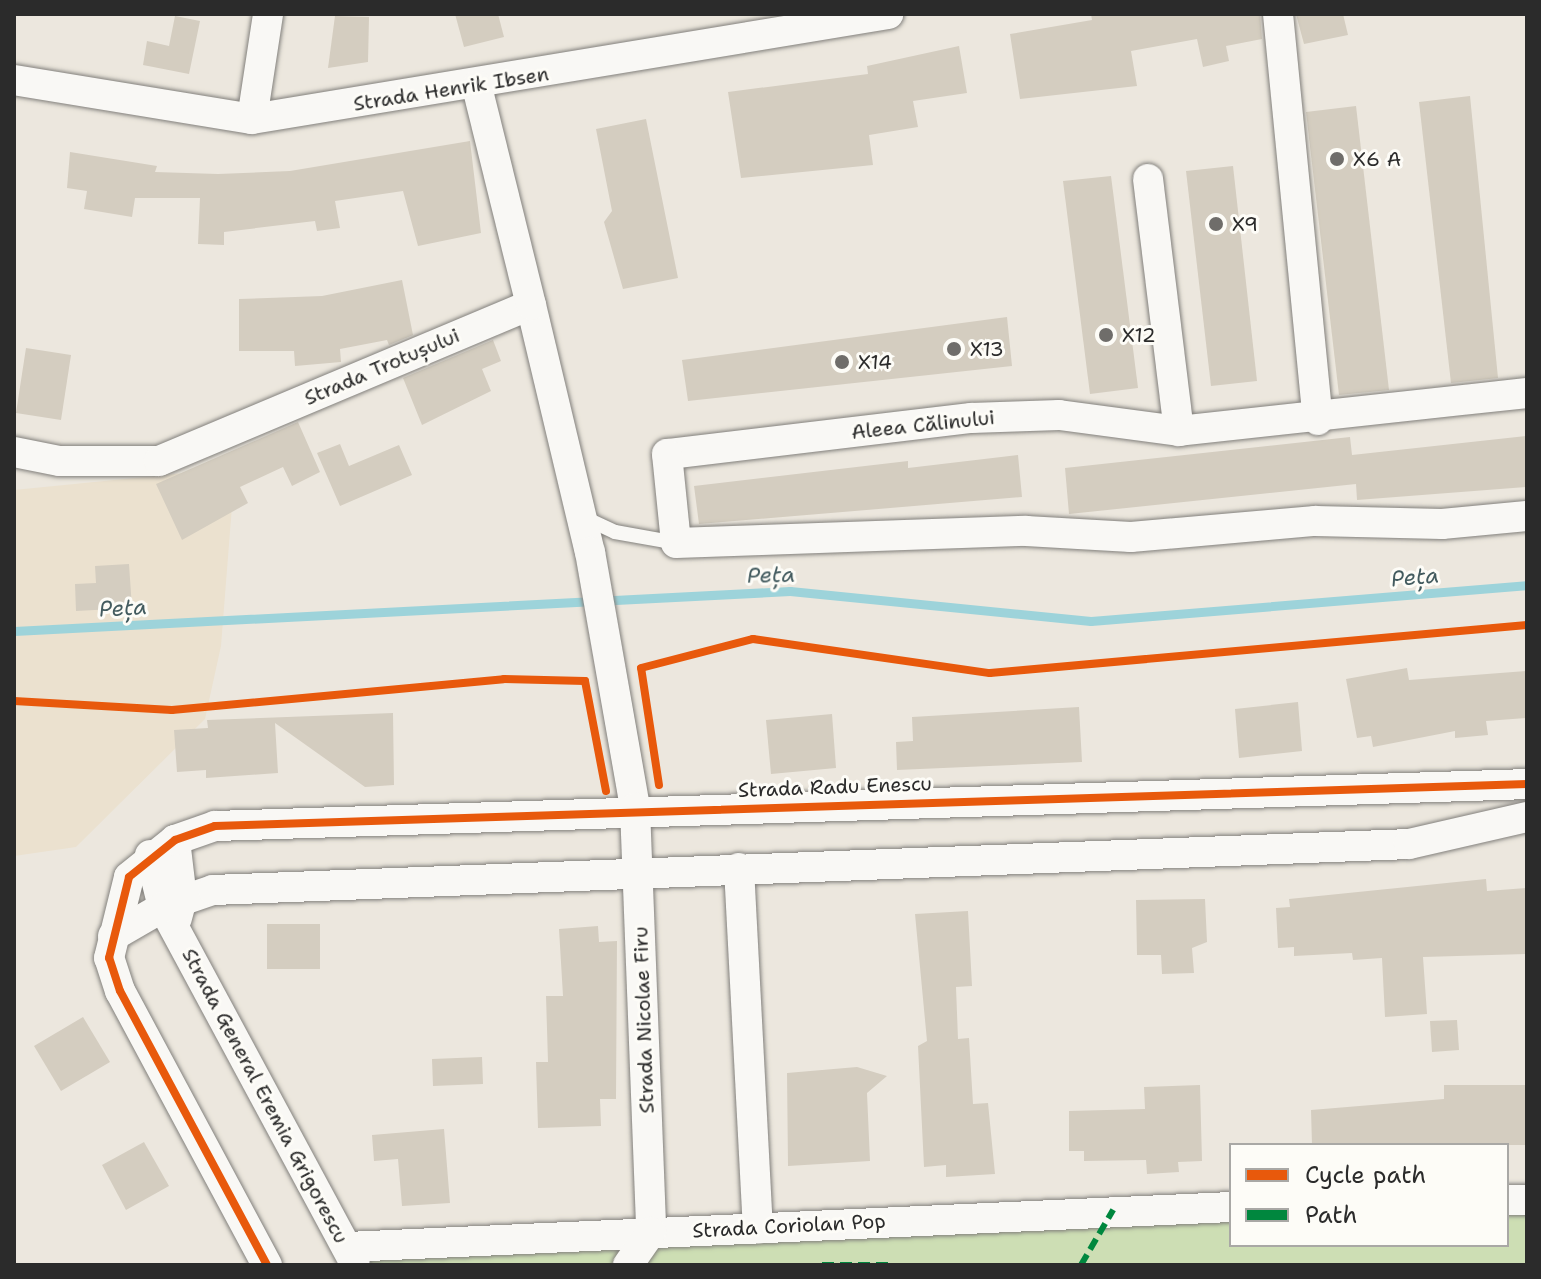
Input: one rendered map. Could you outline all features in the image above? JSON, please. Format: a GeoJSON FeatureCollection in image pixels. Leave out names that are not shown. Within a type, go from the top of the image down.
{"type":"FeatureCollection","features":[{"type":"Feature","properties":{"kind":"street"},"geometry":{"type":"LineString","coordinates":[[252,119],[268,14]]}},
{"type":"Feature","properties":{"kind":"street","name":"Strada Henrik Ibsen"},"geometry":{"type":"LineString","coordinates":[[14,80],[252,119],[477,86],[798,24],[888,14]]}},
{"type":"Feature","properties":{"kind":"street"},"geometry":{"type":"LineString","coordinates":[[1278,14],[1318,420]]}},
{"type":"Feature","properties":{"kind":"street"},"geometry":{"type":"LineString","coordinates":[[477,86],[531,305]]}},
{"type":"Feature","properties":{"kind":"street"},"geometry":{"type":"LineString","coordinates":[[1148,179],[1179,431]]}},
{"type":"Feature","properties":{"kind":"street","name":"Strada Trotușului"},"geometry":{"type":"LineString","coordinates":[[14,452],[59,461],[159,461],[531,305]]}},
{"type":"Feature","properties":{"kind":"street","name":"Strada Nicolae Firu"},"geometry":{"type":"LineString","coordinates":[[531,305],[583,517],[635,808],[651,1232]]}},
{"type":"Feature","properties":{"kind":"street","name":"Aleea Călinului"},"geometry":{"type":"LineString","coordinates":[[676,543],[667,454],[971,418],[1059,415],[1179,431],[1318,420],[1527,393]]}},
{"type":"Feature","properties":{"kind":"street"},"geometry":{"type":"LineString","coordinates":[[676,543],[1026,531],[1131,537],[1315,521],[1442,524],[1527,516]]}},
{"type":"Feature","properties":{"kind":"street","name":"Strada Radu Enescu"},"geometry":{"type":"LineString","coordinates":[[162,847],[215,826],[635,808],[1527,784]]}},
{"type":"Feature","properties":{"kind":"street"},"geometry":{"type":"LineString","coordinates":[[113,936],[213,890],[1409,844],[1527,817]]}},
{"type":"Feature","properties":{"kind":"street"},"geometry":{"type":"LineString","coordinates":[[162,847],[129,877],[109,958],[120,991],[267,1265]]}},
{"type":"Feature","properties":{"kind":"street","name":"Strada General Eremia Grigorescu"},"geometry":{"type":"LineString","coordinates":[[162,847],[173,911],[351,1256]]}},
{"type":"Feature","properties":{"kind":"street"},"geometry":{"type":"LineString","coordinates":[[739,868],[758,1228]]}},
{"type":"Feature","properties":{"kind":"street","name":"Strada Coriolan Pop"},"geometry":{"type":"LineString","coordinates":[[351,1256],[651,1232],[1229,1207]]}},
{"type":"Feature","properties":{"kind":"street"},"geometry":{"type":"LineString","coordinates":[[628,1265],[651,1232]]}},
{"type":"Feature","properties":{"kind":"lane"},"geometry":{"type":"LineString","coordinates":[[583,517],[615,532],[676,543]]}},
{"type":"Feature","properties":{"kind":"shaded area"},"geometry":{"type":"Polygon","coordinates":[[[235,468],[221,646],[205,719],[76,847],[14,856],[14,490],[235,468]]]}},
{"type":"Feature","properties":{"kind":"green space"},"geometry":{"type":"Polygon","coordinates":[[[1509,1200],[1527,1200],[1527,1265],[356,1265],[347,1247],[1229,1207],[1229,1247],[1509,1247],[1509,1200]]]}},
{"type":"Feature","properties":{"kind":"building"},"geometry":{"type":"Polygon","coordinates":[[[455,14],[498,14],[504,37],[464,47],[455,14]]]}},
{"type":"Feature","properties":{"kind":"building"},"geometry":{"type":"Polygon","coordinates":[[[1091,14],[1260,14],[1262,39],[1226,46],[1229,61],[1203,67],[1197,39],[1131,51],[1137,86],[1020,99],[1010,34],[1092,20],[1091,14]]]}},
{"type":"Feature","properties":{"kind":"building"},"geometry":{"type":"Polygon","coordinates":[[[1296,14],[1343,14],[1348,35],[1304,44],[1296,14]]]}},
{"type":"Feature","properties":{"kind":"building"},"geometry":{"type":"Polygon","coordinates":[[[175,16],[200,21],[189,74],[143,65],[147,41],[169,46],[175,16]]]}},
{"type":"Feature","properties":{"kind":"building"},"geometry":{"type":"Polygon","coordinates":[[[335,16],[369,17],[368,62],[328,68],[335,16]]]}},
{"type":"Feature","properties":{"kind":"building"},"geometry":{"type":"Polygon","coordinates":[[[959,46],[967,93],[913,101],[918,127],[869,135],[873,165],[741,178],[728,92],[868,74],[867,66],[959,46]]]}},
{"type":"Feature","properties":{"kind":"building"},"geometry":{"type":"Polygon","coordinates":[[[1470,96],[1498,378],[1451,383],[1419,102],[1470,96]]]}},
{"type":"Feature","properties":{"kind":"building"},"geometry":{"type":"Polygon","coordinates":[[[1356,106],[1389,390],[1339,395],[1306,112],[1356,106]]]}},
{"type":"Feature","properties":{"kind":"building"},"geometry":{"type":"Polygon","coordinates":[[[646,119],[678,278],[623,289],[604,222],[612,211],[596,129],[646,119]]]}},
{"type":"Feature","properties":{"kind":"building"},"geometry":{"type":"Polygon","coordinates":[[[470,141],[481,233],[418,246],[403,191],[335,201],[340,228],[317,231],[315,221],[224,232],[224,245],[198,244],[200,198],[135,198],[132,217],[84,209],[87,191],[67,188],[70,152],[157,166],[155,172],[218,174],[290,171],[470,141]]]}},
{"type":"Feature","properties":{"kind":"building"},"geometry":{"type":"Polygon","coordinates":[[[1233,166],[1257,381],[1211,386],[1186,171],[1233,166]]]}},
{"type":"Feature","properties":{"kind":"building"},"geometry":{"type":"Polygon","coordinates":[[[1111,176],[1138,388],[1090,394],[1063,181],[1111,176]]]}},
{"type":"Feature","properties":{"kind":"building"},"geometry":{"type":"Polygon","coordinates":[[[402,280],[413,335],[389,345],[387,340],[340,349],[341,362],[295,366],[294,351],[239,351],[239,299],[322,296],[402,280]]]}},
{"type":"Feature","properties":{"kind":"building"},"geometry":{"type":"Polygon","coordinates":[[[1007,317],[1012,366],[688,401],[682,360],[1007,317]]]}},
{"type":"Feature","properties":{"kind":"building"},"geometry":{"type":"Polygon","coordinates":[[[493,340],[501,361],[482,369],[491,391],[422,425],[403,378],[493,340]]]}},
{"type":"Feature","properties":{"kind":"building"},"geometry":{"type":"Polygon","coordinates":[[[26,348],[71,355],[61,420],[16,413],[26,348]]]}},
{"type":"Feature","properties":{"kind":"building"},"geometry":{"type":"Polygon","coordinates":[[[298,422],[320,472],[292,486],[283,467],[240,487],[248,503],[182,540],[156,484],[298,422]]]}},
{"type":"Feature","properties":{"kind":"building"},"geometry":{"type":"Polygon","coordinates":[[[1527,436],[1527,487],[1357,500],[1356,484],[1069,514],[1065,468],[1350,437],[1352,455],[1527,436]]]}},
{"type":"Feature","properties":{"kind":"building"},"geometry":{"type":"Polygon","coordinates":[[[340,444],[349,466],[399,445],[412,475],[340,506],[317,453],[340,444]]]}},
{"type":"Feature","properties":{"kind":"building"},"geometry":{"type":"Polygon","coordinates":[[[1018,455],[1022,497],[699,524],[694,486],[908,461],[908,468],[1018,455]]]}},
{"type":"Feature","properties":{"kind":"building"},"geometry":{"type":"Polygon","coordinates":[[[129,564],[132,608],[76,611],[75,584],[96,583],[95,566],[129,564]]]}},
{"type":"Feature","properties":{"kind":"building"},"geometry":{"type":"Polygon","coordinates":[[[1407,668],[1409,680],[1527,671],[1527,718],[1486,721],[1488,735],[1455,738],[1455,731],[1373,747],[1371,736],[1357,738],[1346,679],[1407,668]]]}},
{"type":"Feature","properties":{"kind":"building"},"geometry":{"type":"Polygon","coordinates":[[[1298,702],[1302,751],[1239,758],[1235,709],[1298,702]]]}},
{"type":"Feature","properties":{"kind":"building"},"geometry":{"type":"Polygon","coordinates":[[[1079,707],[1082,762],[897,770],[896,742],[913,741],[912,717],[1079,707]]]}},
{"type":"Feature","properties":{"kind":"building"},"geometry":{"type":"Polygon","coordinates":[[[393,713],[394,785],[365,787],[275,723],[278,773],[206,778],[206,770],[177,772],[174,730],[208,728],[207,720],[393,713]]]}},
{"type":"Feature","properties":{"kind":"building"},"geometry":{"type":"Polygon","coordinates":[[[832,714],[836,768],[771,774],[766,720],[832,714]]]}},
{"type":"Feature","properties":{"kind":"building"},"geometry":{"type":"Polygon","coordinates":[[[1486,879],[1487,891],[1527,888],[1527,954],[1423,957],[1427,1014],[1385,1017],[1382,958],[1353,960],[1352,953],[1294,956],[1294,947],[1278,948],[1276,908],[1290,907],[1289,899],[1486,879]]]}},
{"type":"Feature","properties":{"kind":"building"},"geometry":{"type":"Polygon","coordinates":[[[1205,899],[1207,942],[1192,948],[1194,973],[1162,974],[1161,955],[1137,955],[1136,900],[1205,899]]]}},
{"type":"Feature","properties":{"kind":"building"},"geometry":{"type":"Polygon","coordinates":[[[968,911],[972,986],[956,987],[958,1039],[969,1038],[973,1104],[988,1103],[995,1174],[946,1177],[946,1165],[924,1167],[918,1046],[927,1041],[915,914],[968,911]]]}},
{"type":"Feature","properties":{"kind":"building"},"geometry":{"type":"Polygon","coordinates":[[[267,924],[320,924],[320,969],[267,969],[267,924]]]}},
{"type":"Feature","properties":{"kind":"building"},"geometry":{"type":"Polygon","coordinates":[[[598,926],[599,942],[617,941],[616,1099],[600,1099],[601,1126],[538,1128],[536,1062],[548,1062],[546,996],[563,996],[559,929],[598,926]]]}},
{"type":"Feature","properties":{"kind":"building"},"geometry":{"type":"Polygon","coordinates":[[[83,1017],[110,1062],[61,1091],[34,1046],[83,1017]]]}},
{"type":"Feature","properties":{"kind":"building"},"geometry":{"type":"Polygon","coordinates":[[[1457,1020],[1459,1050],[1432,1052],[1430,1021],[1457,1020]]]}},
{"type":"Feature","properties":{"kind":"building"},"geometry":{"type":"Polygon","coordinates":[[[482,1057],[483,1084],[433,1086],[432,1059],[482,1057]]]}},
{"type":"Feature","properties":{"kind":"building"},"geometry":{"type":"Polygon","coordinates":[[[857,1067],[887,1076],[867,1093],[870,1161],[788,1166],[787,1073],[857,1067]]]}},
{"type":"Feature","properties":{"kind":"building"},"geometry":{"type":"Polygon","coordinates":[[[1200,1085],[1202,1161],[1178,1162],[1179,1172],[1147,1174],[1146,1160],[1084,1161],[1084,1151],[1069,1151],[1069,1111],[1145,1109],[1144,1087],[1200,1085]]]}},
{"type":"Feature","properties":{"kind":"building"},"geometry":{"type":"Polygon","coordinates":[[[1444,1085],[1527,1085],[1527,1145],[1312,1143],[1311,1110],[1444,1099],[1444,1085]]]}},
{"type":"Feature","properties":{"kind":"building"},"geometry":{"type":"Polygon","coordinates":[[[444,1129],[450,1203],[402,1206],[398,1159],[374,1161],[372,1135],[444,1129]]]}},
{"type":"Feature","properties":{"kind":"building"},"geometry":{"type":"Polygon","coordinates":[[[144,1142],[169,1186],[126,1210],[102,1165],[144,1142]]]}},
{"type":"Feature","properties":{"kind":"waterway","name":"Peța"},"geometry":{"type":"LineString","coordinates":[[14,631],[790,591],[1091,621],[1527,585]]}},
{"type":"Feature","properties":{"kind":"marked path"},"geometry":{"type":"LineString","coordinates":[[1081,1265],[1113,1210]]}},
{"type":"Feature","properties":{"kind":"marked path"},"geometry":{"type":"LineString","coordinates":[[822,1265],[893,1265]]}},
{"type":"Feature","properties":{"kind":"cycle path"},"geometry":{"type":"LineString","coordinates":[[659,785],[641,668],[753,639],[990,673],[1527,625]]}},
{"type":"Feature","properties":{"kind":"cycle path"},"geometry":{"type":"LineString","coordinates":[[14,701],[172,710],[504,679],[585,681],[606,791]]}},
{"type":"Feature","properties":{"kind":"cycle path"},"geometry":{"type":"LineString","coordinates":[[267,1265],[120,991],[109,958],[129,877],[175,840],[215,826],[1527,784]]}},
{"type":"Feature","properties":{"kind":"place","name":"X6 A"},"geometry":{"type":"Point","coordinates":[1337,159]}},
{"type":"Feature","properties":{"kind":"place","name":"X9"},"geometry":{"type":"Point","coordinates":[1216,224]}},
{"type":"Feature","properties":{"kind":"place","name":"X12"},"geometry":{"type":"Point","coordinates":[1106,335]}},
{"type":"Feature","properties":{"kind":"place","name":"X13"},"geometry":{"type":"Point","coordinates":[954,349]}},
{"type":"Feature","properties":{"kind":"place","name":"X14"},"geometry":{"type":"Point","coordinates":[842,362]}}]}
